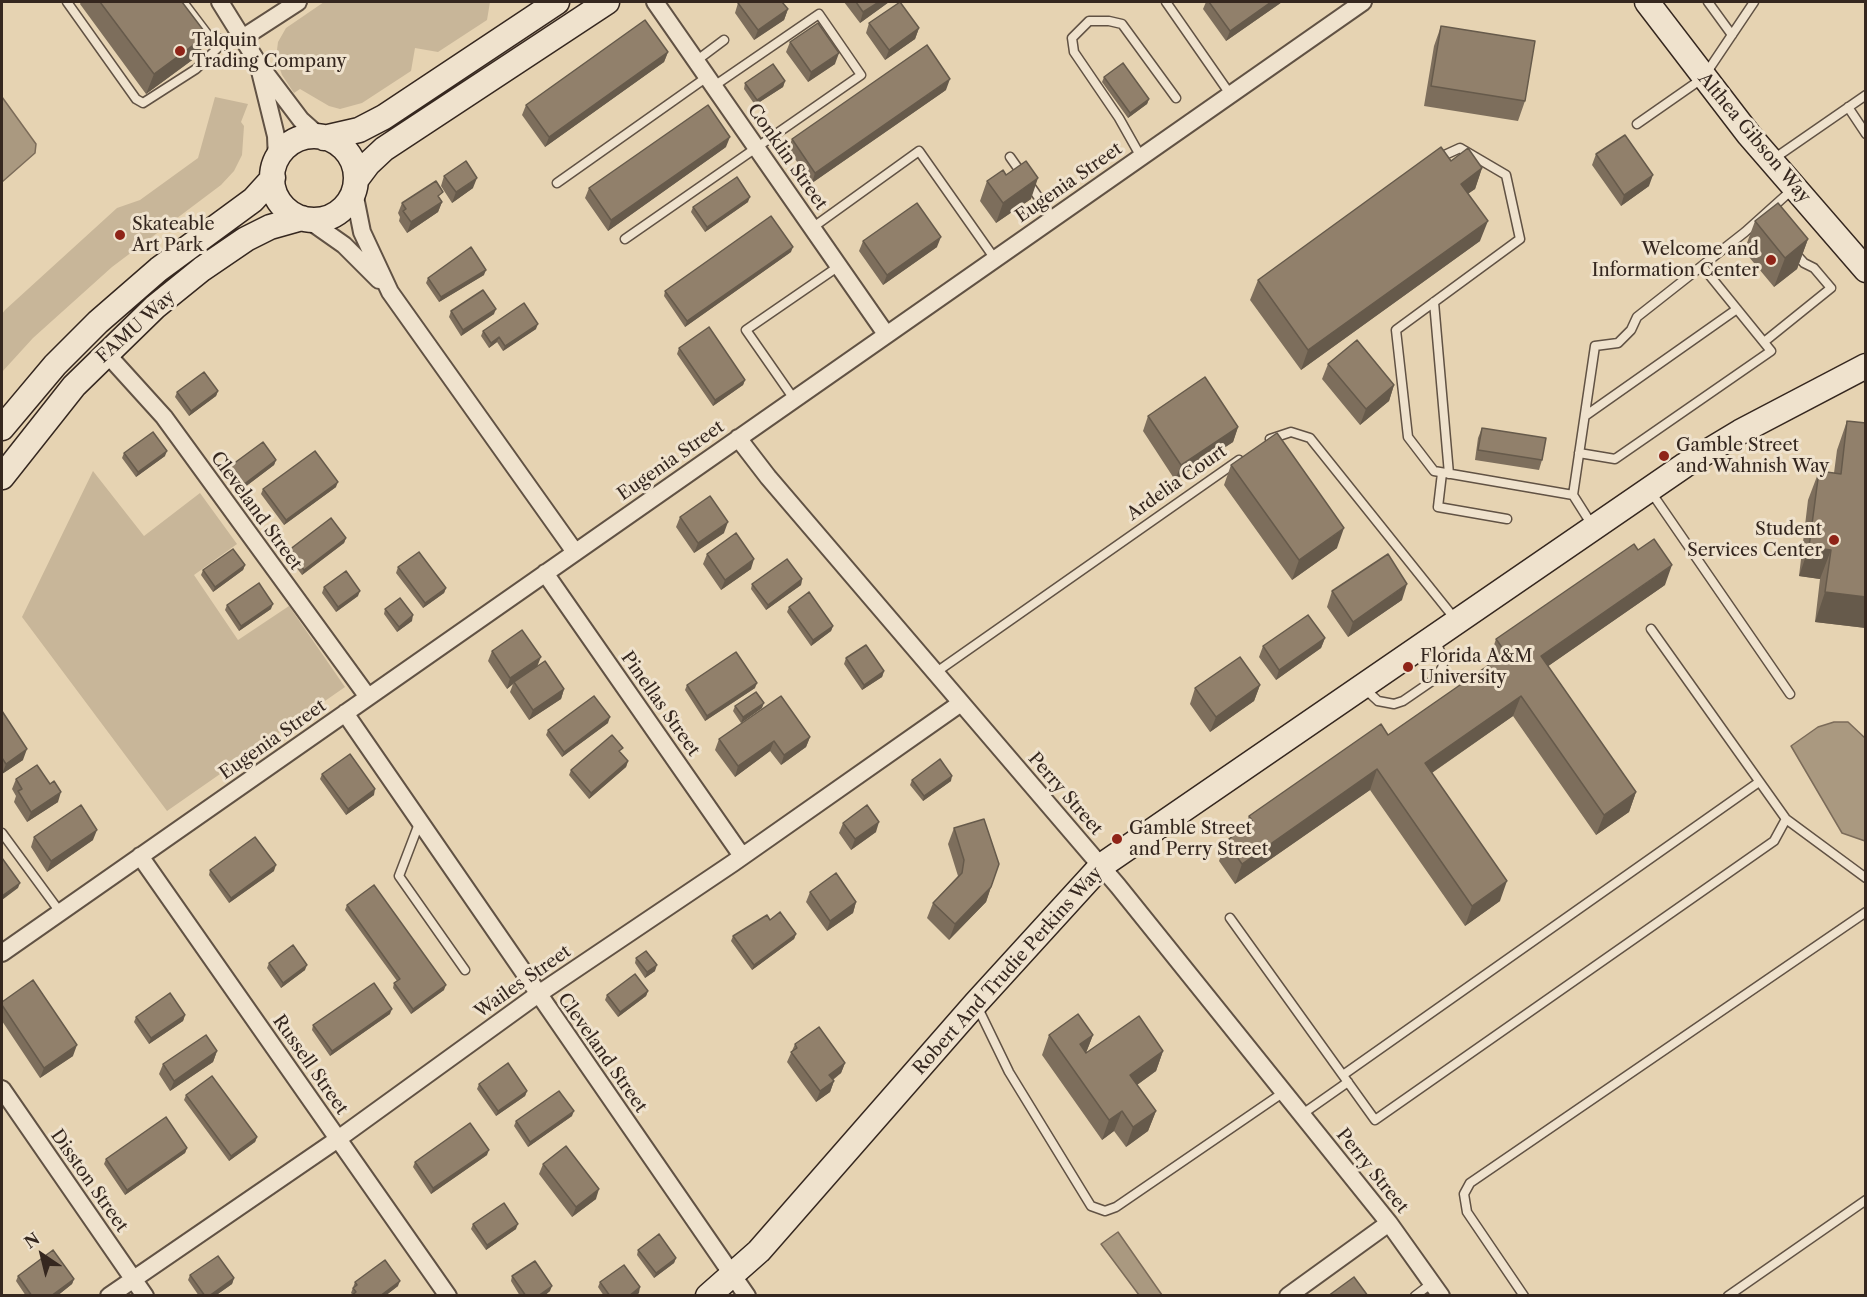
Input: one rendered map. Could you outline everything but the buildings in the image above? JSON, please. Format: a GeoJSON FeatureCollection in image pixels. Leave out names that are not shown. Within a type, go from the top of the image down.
{"type":"FeatureCollection","features":[{"type":"Feature","properties":{"kind":"street"},"geometry":{"type":"LineString","coordinates":[[220,2],[244,37],[258,63],[300,120],[322,137],[336,142],[350,156],[362,232],[390,292]]}},
{"type":"Feature","properties":{"kind":"street"},"geometry":{"type":"LineString","coordinates":[[244,37],[298,2]]}},
{"type":"Feature","properties":{"kind":"street","name":"FAMU Way"},"geometry":{"type":"LineString","coordinates":[[2,428],[55,365],[98,322],[159,269],[253,200],[291,144],[305,138],[359,130],[384,117],[557,2]]}},
{"type":"Feature","properties":{"kind":"street","name":"FAMU Way"},"geometry":{"type":"LineString","coordinates":[[2,477],[41,424],[106,353],[163,300],[225,253],[261,231],[305,219],[326,218],[338,213],[368,164],[384,149],[607,2]]}},
{"type":"Feature","properties":{"kind":"street","name":"Conklin Street"},"geometry":{"type":"LineString","coordinates":[[655,2],[886,334]]}},
{"type":"Feature","properties":{"kind":"street","name":"Eugenia Street"},"geometry":{"type":"LineString","coordinates":[[2,953],[1363,2]]}},
{"type":"Feature","properties":{"kind":"street","name":"Althea Gibson Way"},"geometry":{"type":"LineString","coordinates":[[1647,2],[1703,78],[1771,161],[1866,270]]}},
{"type":"Feature","properties":{"kind":"street"},"geometry":{"type":"LineString","coordinates":[[258,63],[275,128],[276,194],[281,203],[288,211],[344,244],[390,292],[575,552]]}},
{"type":"Feature","properties":{"kind":"street","name":"Cleveland Street"},"geometry":{"type":"LineString","coordinates":[[106,353],[164,417],[368,697]]}},
{"type":"Feature","properties":{"kind":"street","name":"Robert And Trudie Perkins Way"},"geometry":{"type":"LineString","coordinates":[[708,1296],[759,1251],[976,1002],[1101,866],[1650,489],[1740,432],[1866,366]]}},
{"type":"Feature","properties":{"kind":"street","name":"Perry Street"},"geometry":{"type":"LineString","coordinates":[[738,438],[750,456],[1101,866],[1389,1223],[1437,1289]]}},
{"type":"Feature","properties":{"kind":"street","name":"Pinellas Street"},"geometry":{"type":"LineString","coordinates":[[545,573],[742,856]]}},
{"type":"Feature","properties":{"kind":"street","name":"Wailes Street"},"geometry":{"type":"LineString","coordinates":[[109,1296],[338,1139],[537,995],[961,703]]}},
{"type":"Feature","properties":{"kind":"street","name":"Cleveland Street"},"geometry":{"type":"LineString","coordinates":[[345,713],[537,995],[747,1296]]}},
{"type":"Feature","properties":{"kind":"street","name":"Russell Street"},"geometry":{"type":"LineString","coordinates":[[140,856],[447,1296]]}},
{"type":"Feature","properties":{"kind":"street","name":"Disston Street"},"geometry":{"type":"LineString","coordinates":[[2,1089],[145,1296]]}},
{"type":"Feature","properties":{"kind":"street"},"geometry":{"type":"LineString","coordinates":[[1288,1296],[1389,1223]]}},
{"type":"Feature","properties":{"kind":"lane"},"geometry":{"type":"LineString","coordinates":[[67,2],[136,99],[143,103],[196,69],[227,39]]}},
{"type":"Feature","properties":{"kind":"lane"},"geometry":{"type":"LineString","coordinates":[[183,2],[211,39],[244,37]]}},
{"type":"Feature","properties":{"kind":"lane"},"geometry":{"type":"LineString","coordinates":[[1166,2],[1230,94]]}},
{"type":"Feature","properties":{"kind":"lane"},"geometry":{"type":"LineString","coordinates":[[1708,2],[1732,35]]}},
{"type":"Feature","properties":{"kind":"lane"},"geometry":{"type":"LineString","coordinates":[[1636,124],[1703,78],[1754,2]]}},
{"type":"Feature","properties":{"kind":"lane"},"geometry":{"type":"LineString","coordinates":[[557,183],[710,81],[819,14],[861,75],[625,239]]}},
{"type":"Feature","properties":{"kind":"lane"},"geometry":{"type":"LineString","coordinates":[[1141,157],[1119,118],[1074,52],[1072,38],[1089,21],[1109,21],[1122,24],[1176,98]]}},
{"type":"Feature","properties":{"kind":"lane"},"geometry":{"type":"LineString","coordinates":[[696,61],[724,40]]}},
{"type":"Feature","properties":{"kind":"lane"},"geometry":{"type":"LineString","coordinates":[[1771,161],[1866,94]]}},
{"type":"Feature","properties":{"kind":"lane"},"geometry":{"type":"LineString","coordinates":[[1848,107],[1866,134]]}},
{"type":"Feature","properties":{"kind":"lane"},"geometry":{"type":"LineString","coordinates":[[1431,161],[1460,148],[1506,175],[1520,239],[1396,330],[1408,437],[1434,471],[1573,495]]}},
{"type":"Feature","properties":{"kind":"lane"},"geometry":{"type":"LineString","coordinates":[[812,228],[919,152],[994,259]]}},
{"type":"Feature","properties":{"kind":"lane"},"geometry":{"type":"LineString","coordinates":[[1010,157],[1053,218]]}},
{"type":"Feature","properties":{"kind":"lane"},"geometry":{"type":"LineString","coordinates":[[1594,528],[1573,495],[1595,346],[1618,343],[1631,330],[1636,317],[1702,266],[1794,188]]}},
{"type":"Feature","properties":{"kind":"lane"},"geometry":{"type":"LineString","coordinates":[[1763,216],[1770,224]]}},
{"type":"Feature","properties":{"kind":"lane"},"geometry":{"type":"LineString","coordinates":[[1764,342],[1831,288],[1814,268],[1804,263],[1790,248]]}},
{"type":"Feature","properties":{"kind":"lane"},"geometry":{"type":"LineString","coordinates":[[794,399],[746,330],[839,266]]}},
{"type":"Feature","properties":{"kind":"lane"},"geometry":{"type":"LineString","coordinates":[[1579,453],[1615,459],[1771,351],[1702,266]]}},
{"type":"Feature","properties":{"kind":"lane"},"geometry":{"type":"LineString","coordinates":[[1434,302],[1446,473],[1438,507],[1507,519]]}},
{"type":"Feature","properties":{"kind":"lane"},"geometry":{"type":"LineString","coordinates":[[1585,416],[1737,309]]}},
{"type":"Feature","properties":{"kind":"lane"},"geometry":{"type":"LineString","coordinates":[[1263,444],[1291,432],[1310,438],[1458,622]]}},
{"type":"Feature","properties":{"kind":"lane","name":"Ardelia Court"},"geometry":{"type":"LineString","coordinates":[[935,673],[1244,457]]}},
{"type":"Feature","properties":{"kind":"lane"},"geometry":{"type":"LineString","coordinates":[[1650,489],[1790,694]]}},
{"type":"Feature","properties":{"kind":"lane"},"geometry":{"type":"LineString","coordinates":[[1651,629],[1786,819],[1866,878]]}},
{"type":"Feature","properties":{"kind":"lane"},"geometry":{"type":"LineString","coordinates":[[1364,687],[1378,701],[1394,704],[1403,701],[1436,679],[1444,660],[1434,638]]}},
{"type":"Feature","properties":{"kind":"lane"},"geometry":{"type":"LineString","coordinates":[[1302,1114],[1345,1079],[1759,782]]}},
{"type":"Feature","properties":{"kind":"lane"},"geometry":{"type":"LineString","coordinates":[[1230,918],[1375,1120],[1774,840],[1786,819]]}},
{"type":"Feature","properties":{"kind":"lane"},"geometry":{"type":"LineString","coordinates":[[420,821],[399,876],[465,970]]}},
{"type":"Feature","properties":{"kind":"lane"},"geometry":{"type":"LineString","coordinates":[[2,833],[60,912]]}},
{"type":"Feature","properties":{"kind":"lane"},"geometry":{"type":"LineString","coordinates":[[1524,1296],[1467,1212],[1464,1194],[1470,1183],[1866,912]]}},
{"type":"Feature","properties":{"kind":"lane"},"geometry":{"type":"LineString","coordinates":[[976,1002],[1009,1072],[1091,1206],[1105,1211],[1116,1207],[1284,1092]]}},
{"type":"Feature","properties":{"kind":"lane"},"geometry":{"type":"LineString","coordinates":[[1728,1296],[1866,1200]]}},
{"type":"Feature","properties":{"kind":"lane"},"geometry":{"type":"LineString","coordinates":[[1415,1296],[1437,1289]]}},
{"type":"Feature","properties":{"kind":"shaded area"},"geometry":{"type":"Polygon","coordinates":[[[324,2],[490,2],[487,20],[438,52],[415,48],[411,71],[362,103],[340,109],[329,106],[300,89],[294,93],[282,75],[276,58],[278,42],[286,28],[324,2]]]}},
{"type":"Feature","properties":{"kind":"shaded area"},"geometry":{"type":"Polygon","coordinates":[[[2,97],[36,144],[35,153],[2,182],[2,97]]]}},
{"type":"Feature","properties":{"kind":"shaded area","name":"Skateable Art Park"},"geometry":{"type":"Polygon","coordinates":[[[215,97],[248,104],[241,122],[244,126],[242,155],[234,171],[221,185],[112,267],[33,338],[2,372],[2,314],[5,310],[117,208],[140,200],[198,158],[215,97]]]}},
{"type":"Feature","properties":{"kind":"shaded area"},"geometry":{"type":"Polygon","coordinates":[[[93,471],[144,536],[200,493],[237,544],[194,575],[238,640],[289,606],[345,687],[167,811],[22,617],[93,471]]]}},
{"type":"Feature","properties":{"kind":"shaded area"},"geometry":{"type":"Polygon","coordinates":[[[1834,722],[1848,722],[1865,738],[1865,841],[1842,833],[1791,746],[1818,727],[1834,722]]]}},
{"type":"Feature","properties":{"kind":"shaded area"},"geometry":{"type":"Polygon","coordinates":[[[1118,1232],[1162,1295],[1139,1295],[1101,1244],[1118,1232]]]}},
{"type":"Feature","properties":{"kind":"place","name":"Talquin Trading Company"},"geometry":{"type":"Point","coordinates":[180,51]}},
{"type":"Feature","properties":{"kind":"place","name":"Skateable Art Park"},"geometry":{"type":"Point","coordinates":[120,235]}},
{"type":"Feature","properties":{"kind":"place","name":"Welcome and Information Center"},"geometry":{"type":"Point","coordinates":[1771,260]}},
{"type":"Feature","properties":{"kind":"place","name":"Gamble Street and Wahnish Way"},"geometry":{"type":"Point","coordinates":[1664,456]}},
{"type":"Feature","properties":{"kind":"place","name":"Student Services Center"},"geometry":{"type":"Point","coordinates":[1834,540]}},
{"type":"Feature","properties":{"kind":"place","name":"Florida A&M University"},"geometry":{"type":"Point","coordinates":[1408,667]}},
{"type":"Feature","properties":{"kind":"place","name":"Gamble Street and Perry Street"},"geometry":{"type":"Point","coordinates":[1117,839]}}]}
